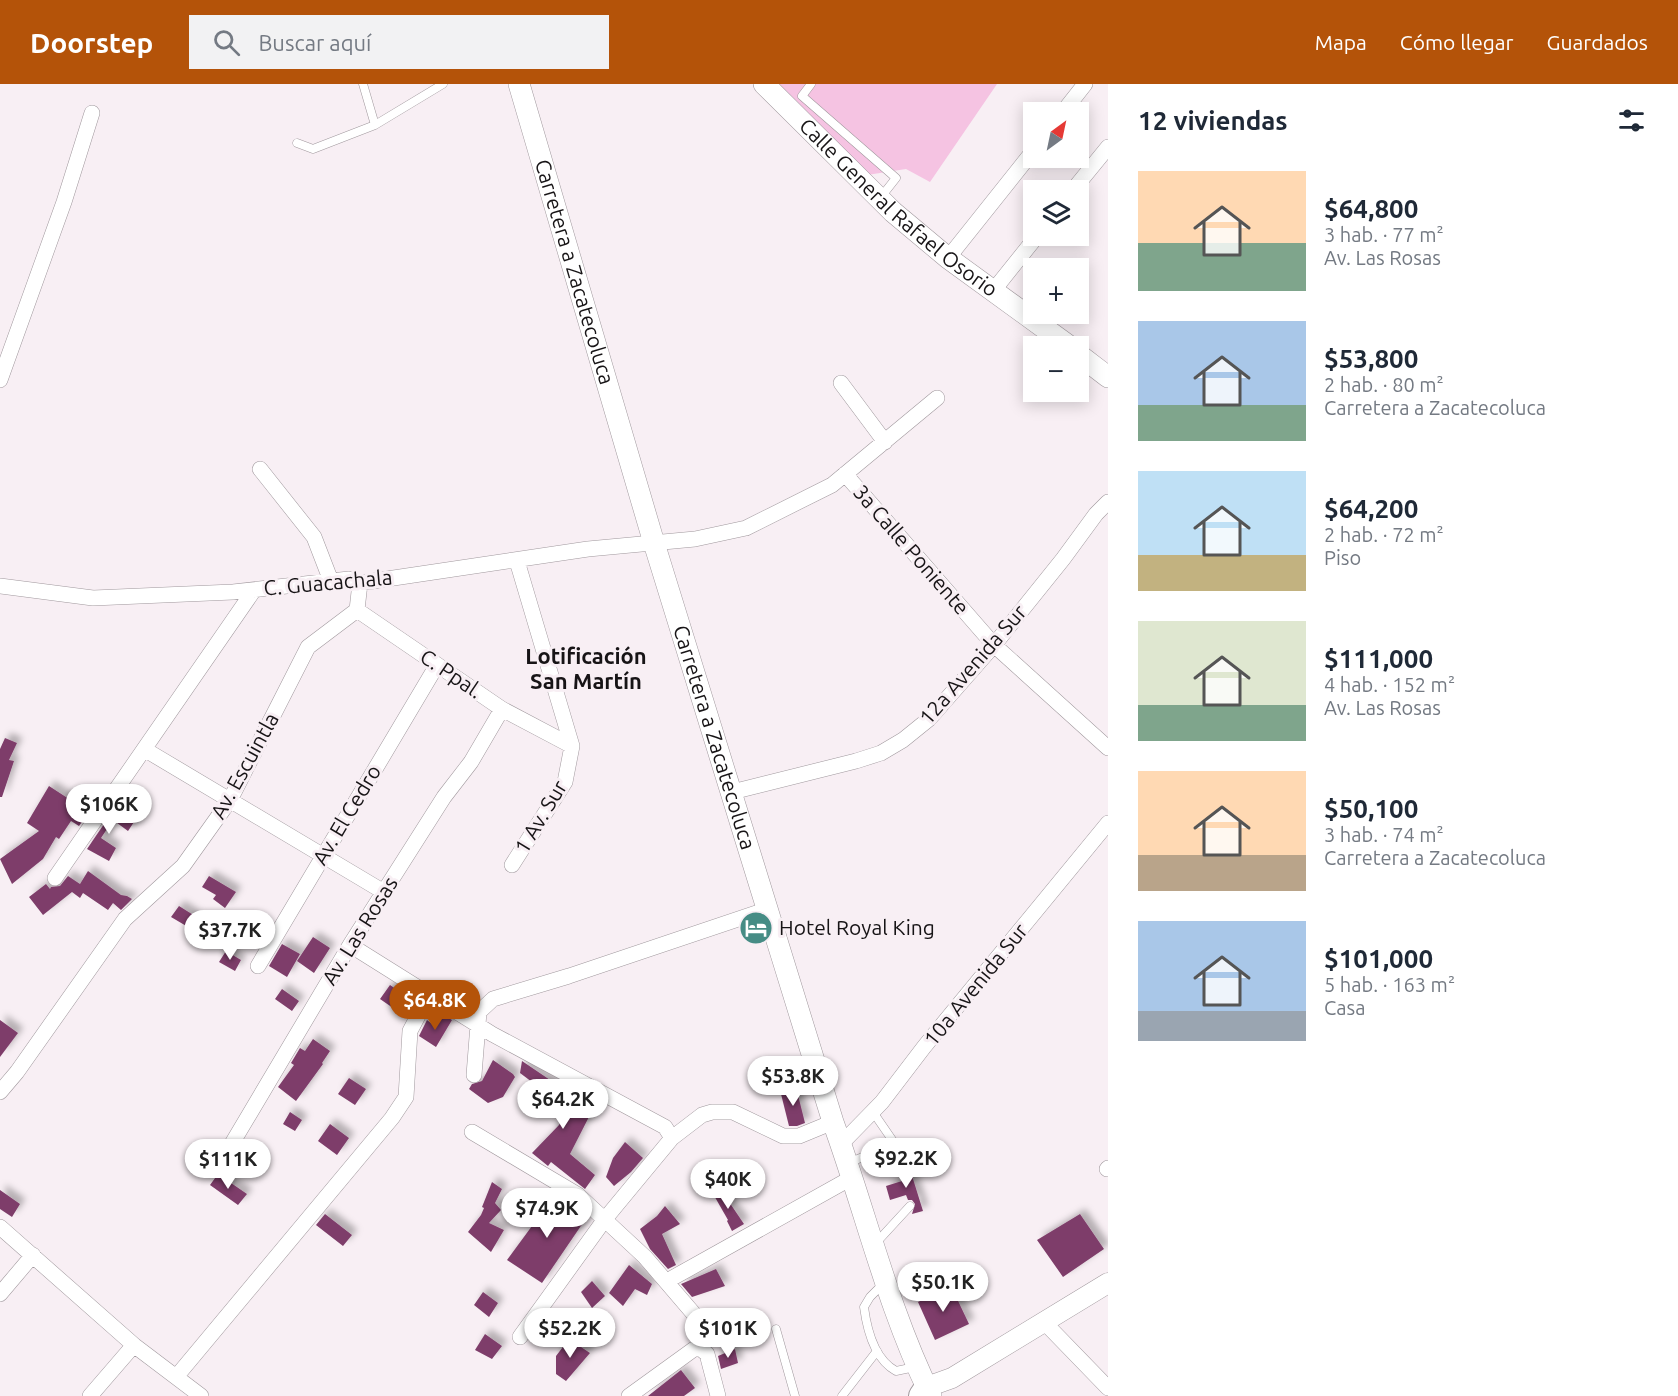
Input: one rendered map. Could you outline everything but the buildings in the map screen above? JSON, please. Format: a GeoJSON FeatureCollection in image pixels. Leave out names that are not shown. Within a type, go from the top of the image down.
{"type":"FeatureCollection","features":[{"type":"Feature","properties":{"kind":"main road","name":"Carretera a Zacatecoluca"},"geometry":{"type":"LineString","coordinates":[[519,84],[654,543],[833,1122],[885,1282],[924,1386]]}},
{"type":"Feature","properties":{"kind":"main road","name":"Calle General Rafael Osorio"},"geometry":{"type":"LineString","coordinates":[[764,84],[880,200],[948,258],[1055,336]]}},
{"type":"Feature","properties":{"kind":"main road"},"geometry":{"type":"LineString","coordinates":[[1089,362],[1108,377]]}},
{"type":"Feature","properties":{"kind":"street"},"geometry":{"type":"LineString","coordinates":[[1071,102],[1085,84]]}},
{"type":"Feature","properties":{"kind":"street"},"geometry":{"type":"LineString","coordinates":[[0,380],[64,202],[92,113]]}},
{"type":"Feature","properties":{"kind":"street"},"geometry":{"type":"LineString","coordinates":[[1081,180],[1108,147]]}},
{"type":"Feature","properties":{"kind":"street"},"geometry":{"type":"LineString","coordinates":[[948,258],[1023,164]]}},
{"type":"Feature","properties":{"kind":"street"},"geometry":{"type":"LineString","coordinates":[[993,291],[1029,246]]}},
{"type":"Feature","properties":{"kind":"street"},"geometry":{"type":"LineString","coordinates":[[841,383],[885,442]]}},
{"type":"Feature","properties":{"kind":"street","name":"C. Guacachala"},"geometry":{"type":"LineString","coordinates":[[0,586],[93,598],[254,590],[349,579],[360,583],[588,549],[695,538],[746,528],[832,485],[937,398]]}},
{"type":"Feature","properties":{"kind":"street"},"geometry":{"type":"LineString","coordinates":[[260,469],[314,537],[331,581]]}},
{"type":"Feature","properties":{"kind":"street","name":"3a Calle Poniente"},"geometry":{"type":"LineString","coordinates":[[845,474],[994,645],[1108,748]]}},
{"type":"Feature","properties":{"kind":"street","name":"12a Avenida Sur"},"geometry":{"type":"LineString","coordinates":[[732,792],[856,761],[881,753],[903,740],[929,719],[994,645],[1096,514],[1108,502]]}},
{"type":"Feature","properties":{"kind":"street","name":"1 Av. Sur"},"geometry":{"type":"LineString","coordinates":[[512,865],[565,782],[572,746],[517,561]]}},
{"type":"Feature","properties":{"kind":"street"},"geometry":{"type":"LineString","coordinates":[[357,610],[360,583]]}},
{"type":"Feature","properties":{"kind":"street"},"geometry":{"type":"LineString","coordinates":[[55,878],[254,590]]}},
{"type":"Feature","properties":{"kind":"street","name":"C. Ppal."},"geometry":{"type":"LineString","coordinates":[[357,610],[502,709],[572,746]]}},
{"type":"Feature","properties":{"kind":"street","name":"Av. Escuintla"},"geometry":{"type":"LineString","coordinates":[[0,1092],[17,1072],[125,919],[183,866],[230,800],[308,647],[357,610]]}},
{"type":"Feature","properties":{"kind":"street","name":"Av. El Cedro"},"geometry":{"type":"LineString","coordinates":[[258,966],[437,665]]}},
{"type":"Feature","properties":{"kind":"street","name":"Av. Las Rosas"},"geometry":{"type":"LineString","coordinates":[[224,1157],[350,945],[444,797],[471,762],[502,709]]}},
{"type":"Feature","properties":{"kind":"street"},"geometry":{"type":"LineString","coordinates":[[144,749],[384,892]]}},
{"type":"Feature","properties":{"kind":"street","name":"10a Avenida Sur"},"geometry":{"type":"LineString","coordinates":[[667,1281],[847,1161],[873,1112],[1108,824]]}},
{"type":"Feature","properties":{"kind":"street"},"geometry":{"type":"LineString","coordinates":[[474,1075],[479,1012],[493,999],[768,909]]}},
{"type":"Feature","properties":{"kind":"street"},"geometry":{"type":"LineString","coordinates":[[350,945],[478,1026],[665,1127],[672,1138]]}},
{"type":"Feature","properties":{"kind":"street"},"geometry":{"type":"LineString","coordinates":[[176,1377],[393,1118],[406,1097],[410,1031],[429,995]]}},
{"type":"Feature","properties":{"kind":"street"},"geometry":{"type":"LineString","coordinates":[[520,1337],[605,1219],[672,1138],[702,1115],[712,1112],[733,1112],[783,1136],[799,1136],[833,1122]]}},
{"type":"Feature","properties":{"kind":"street"},"geometry":{"type":"LineString","coordinates":[[472,1131],[578,1195],[645,1257],[693,1313]]}},
{"type":"Feature","properties":{"kind":"street"},"geometry":{"type":"LineString","coordinates":[[0,1227],[134,1345],[201,1396]]}},
{"type":"Feature","properties":{"kind":"street"},"geometry":{"type":"LineString","coordinates":[[0,1294],[33,1255]]}},
{"type":"Feature","properties":{"kind":"street"},"geometry":{"type":"LineString","coordinates":[[924,1386],[952,1378],[1108,1283]]}},
{"type":"Feature","properties":{"kind":"street"},"geometry":{"type":"LineString","coordinates":[[1045,1323],[1108,1388]]}},
{"type":"Feature","properties":{"kind":"street"},"geometry":{"type":"LineString","coordinates":[[90,1396],[134,1345]]}},
{"type":"Feature","properties":{"kind":"street"},"geometry":{"type":"LineString","coordinates":[[629,1396],[694,1349],[701,1349],[707,1354],[718,1396]]}},
{"type":"Feature","properties":{"kind":"lane"},"geometry":{"type":"LineString","coordinates":[[363,84],[375,125]]}},
{"type":"Feature","properties":{"kind":"lane"},"geometry":{"type":"LineString","coordinates":[[297,143],[313,149],[375,125],[443,84]]}},
{"type":"Feature","properties":{"kind":"lane"},"geometry":{"type":"LineString","coordinates":[[811,84],[802,96],[896,178],[880,200]]}},
{"type":"Feature","properties":{"kind":"lane"},"geometry":{"type":"LineString","coordinates":[[873,1112],[895,1144],[904,1162]]}},
{"type":"Feature","properties":{"kind":"lane"},"geometry":{"type":"LineString","coordinates":[[847,1161],[895,1144]]}},
{"type":"Feature","properties":{"kind":"lane"},"geometry":{"type":"LineString","coordinates":[[874,1246],[910,1206]]}},
{"type":"Feature","properties":{"kind":"lane"},"geometry":{"type":"LineString","coordinates":[[885,1282],[864,1306],[877,1352],[885,1365],[924,1386]]}},
{"type":"Feature","properties":{"kind":"lane"},"geometry":{"type":"LineString","coordinates":[[776,1329],[795,1396]]}},
{"type":"Feature","properties":{"kind":"lane"},"geometry":{"type":"LineString","coordinates":[[842,1396],[877,1352]]}},
{"type":"Feature","properties":{"kind":"shaded area"},"geometry":{"type":"Polygon","coordinates":[[[777,84],[997,84],[930,182],[906,169],[867,175],[777,84]]]}},
{"type":"Feature","properties":{"kind":"place","name":"Hotel Royal King"},"geometry":{"type":"Point","coordinates":[756,928]}},
{"type":"Feature","properties":{"kind":"district","name":"Lotificación San Martín"},"geometry":{"type":"Point","coordinates":[586,668]}}]}
